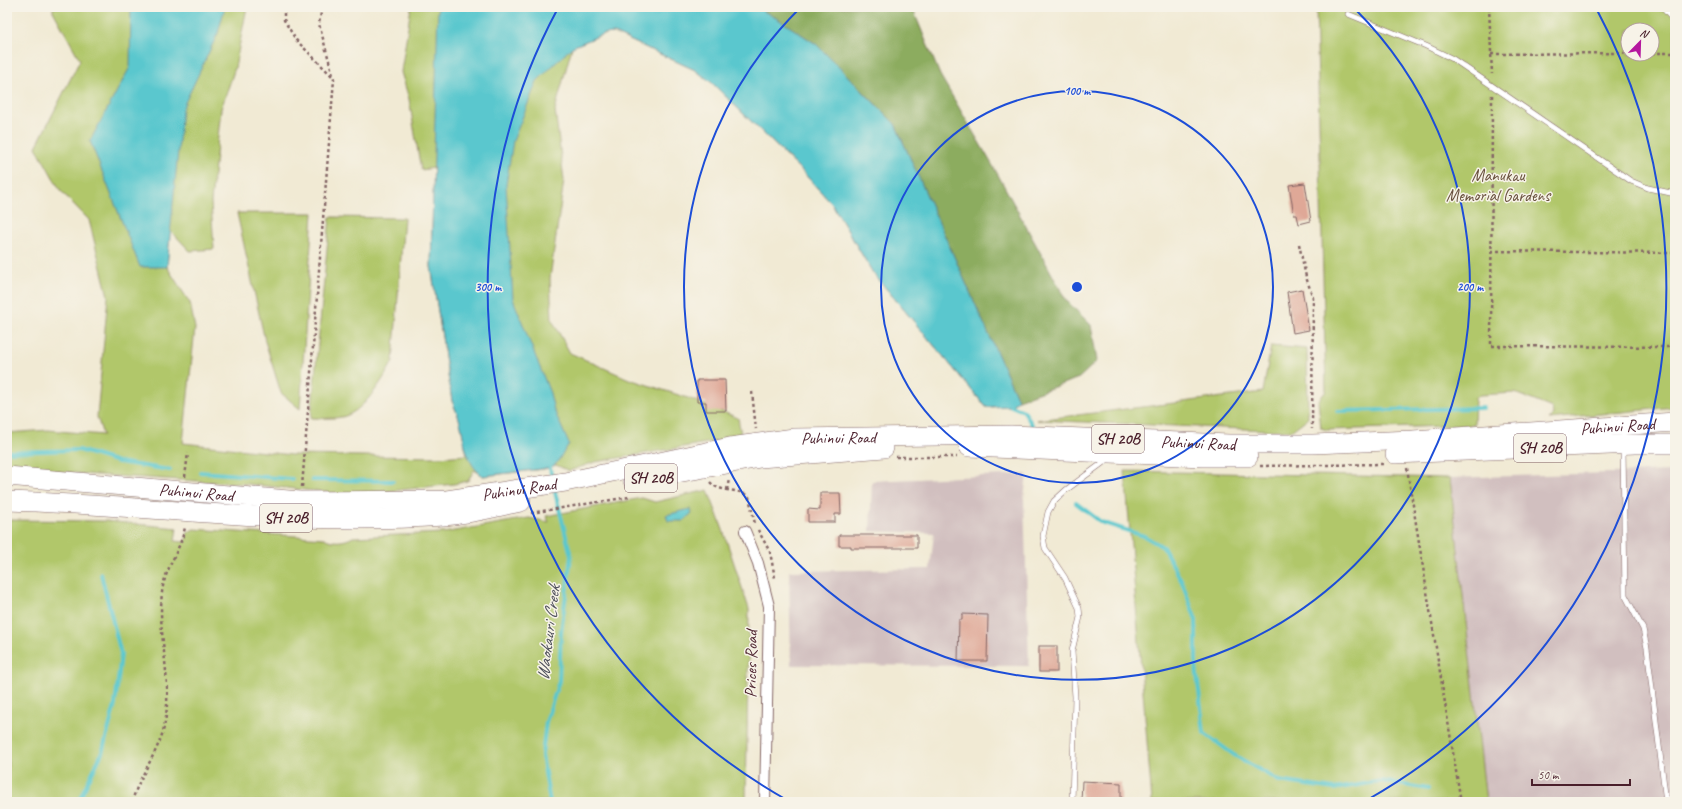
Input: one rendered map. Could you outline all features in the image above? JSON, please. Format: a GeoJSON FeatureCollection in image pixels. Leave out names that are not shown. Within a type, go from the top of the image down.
{"type":"FeatureCollection","features":[{"type":"Feature","properties":{"kind":"highway","name":"Puhinui Road"},"geometry":{"type":"LineString","coordinates":[[7,501],[75,503],[299,519],[353,520],[444,516],[730,447],[802,438],[1011,435],[1229,444],[1313,444],[1413,440],[1675,422]]}},
{"type":"Feature","properties":{"kind":"highway","name":"Puhinui Road"},"geometry":{"type":"LineString","coordinates":[[566,487],[760,458],[807,453],[903,447],[1123,452],[1203,457],[1404,454],[1623,444],[1675,444]]}},
{"type":"Feature","properties":{"kind":"highway","name":"Puhinui Road"},"geometry":{"type":"LineString","coordinates":[[7,476],[300,501],[446,500],[542,492]]}},
{"type":"Feature","properties":{"kind":"street","name":"Prices Road"},"geometry":{"type":"LineString","coordinates":[[745,531],[758,563],[769,606],[764,802]]}},
{"type":"Feature","properties":{"kind":"lane"},"geometry":{"type":"LineString","coordinates":[[1662,7],[1675,22]]}},
{"type":"Feature","properties":{"kind":"lane"},"geometry":{"type":"LineString","coordinates":[[1348,14],[1442,54],[1471,71],[1492,87],[1631,181],[1648,188],[1675,194]]}},
{"type":"Feature","properties":{"kind":"lane"},"geometry":{"type":"LineString","coordinates":[[1623,444],[1625,595],[1643,629],[1647,648],[1666,802]]}},
{"type":"Feature","properties":{"kind":"lane"},"geometry":{"type":"LineString","coordinates":[[1072,802],[1075,697],[1072,651],[1080,616],[1075,598],[1046,548],[1043,536],[1044,522],[1054,501],[1066,490],[1104,461],[1123,452]]}},
{"type":"Feature","properties":{"kind":"path"},"geometry":{"type":"LineString","coordinates":[[284,7],[284,20],[296,40],[334,78]]}},
{"type":"Feature","properties":{"kind":"path"},"geometry":{"type":"LineString","coordinates":[[300,501],[334,78],[319,24],[322,7]]}},
{"type":"Feature","properties":{"kind":"path"},"geometry":{"type":"LineString","coordinates":[[1489,7],[1492,87],[1491,346],[1675,347]]}},
{"type":"Feature","properties":{"kind":"path"},"geometry":{"type":"LineString","coordinates":[[1660,53],[1675,53]]}},
{"type":"Feature","properties":{"kind":"path"},"geometry":{"type":"LineString","coordinates":[[1491,54],[1620,54]]}},
{"type":"Feature","properties":{"kind":"path"},"geometry":{"type":"LineString","coordinates":[[1299,244],[1306,277],[1313,298],[1311,395],[1313,444]]}},
{"type":"Feature","properties":{"kind":"path"},"geometry":{"type":"LineString","coordinates":[[1491,251],[1675,253]]}},
{"type":"Feature","properties":{"kind":"path"},"geometry":{"type":"LineString","coordinates":[[752,392],[757,443]]}},
{"type":"Feature","properties":{"kind":"path"},"geometry":{"type":"LineString","coordinates":[[184,492],[188,453]]}},
{"type":"Feature","properties":{"kind":"path"},"geometry":{"type":"LineString","coordinates":[[1404,454],[1461,802]]}},
{"type":"Feature","properties":{"kind":"path"},"geometry":{"type":"LineString","coordinates":[[727,490],[729,478]]}},
{"type":"Feature","properties":{"kind":"path"},"geometry":{"type":"LineString","coordinates":[[710,482],[719,489],[746,494],[750,497],[753,522]]}},
{"type":"Feature","properties":{"kind":"path"},"geometry":{"type":"LineString","coordinates":[[530,514],[634,496]]}},
{"type":"Feature","properties":{"kind":"path"},"geometry":{"type":"LineString","coordinates":[[132,802],[160,741],[164,724],[167,690],[161,616],[162,592],[167,573],[185,531],[188,511]]}},
{"type":"Feature","properties":{"kind":"shaded area"},"geometry":{"type":"Polygon","coordinates":[[[1675,471],[1675,802],[1486,802],[1450,478],[1675,471]]]}},
{"type":"Feature","properties":{"kind":"shaded area"},"geometry":{"type":"Polygon","coordinates":[[[1027,474],[1024,498],[1029,666],[791,665],[789,571],[930,569],[934,533],[870,531],[872,481],[1027,474]]]}},
{"type":"Feature","properties":{"kind":"green space"},"geometry":{"type":"Polygon","coordinates":[[[53,7],[247,7],[235,68],[221,109],[211,202],[214,249],[190,251],[170,230],[167,267],[190,303],[195,328],[183,443],[292,455],[440,457],[467,455],[460,420],[452,401],[431,266],[434,168],[421,170],[409,99],[401,72],[411,7],[756,7],[1018,400],[1011,406],[986,407],[873,273],[832,204],[802,171],[711,82],[695,70],[614,33],[603,34],[572,47],[555,110],[564,180],[550,278],[552,320],[570,353],[629,379],[688,398],[738,418],[741,434],[724,440],[595,462],[569,471],[556,465],[544,469],[483,476],[474,470],[468,481],[454,484],[354,495],[247,484],[97,475],[7,467],[7,433],[48,430],[103,435],[97,417],[108,296],[89,220],[60,190],[36,147],[80,60],[53,11],[53,7]]]}},
{"type":"Feature","properties":{"kind":"green space"},"geometry":{"type":"Polygon","coordinates":[[[756,7],[912,7],[940,75],[997,173],[1066,300],[1091,325],[1097,361],[1079,378],[1018,400],[895,124],[816,44],[778,19],[756,7]]]}},
{"type":"Feature","properties":{"kind":"green space","name":"Manukau Memorial Gardens"},"geometry":{"type":"Polygon","coordinates":[[[1316,7],[1675,7],[1675,407],[1549,419],[1553,415],[1552,408],[1515,393],[1480,395],[1475,398],[1474,425],[1327,430],[1321,428],[1318,401],[1326,391],[1316,7]]]}},
{"type":"Feature","properties":{"kind":"green space"},"geometry":{"type":"Polygon","coordinates":[[[237,213],[313,213],[300,409],[281,393],[265,341],[237,213]]]}},
{"type":"Feature","properties":{"kind":"green space"},"geometry":{"type":"Polygon","coordinates":[[[330,217],[404,218],[393,361],[378,386],[358,409],[342,417],[311,418],[330,217]]]}},
{"type":"Feature","properties":{"kind":"green space"},"geometry":{"type":"Polygon","coordinates":[[[1271,346],[1307,349],[1308,418],[1291,431],[1037,420],[1263,392],[1271,346]]]}},
{"type":"Feature","properties":{"kind":"green space"},"geometry":{"type":"Polygon","coordinates":[[[1125,471],[1450,478],[1486,802],[1152,802],[1125,471]]]}},
{"type":"Feature","properties":{"kind":"green space"},"geometry":{"type":"Polygon","coordinates":[[[708,490],[749,609],[746,802],[8,802],[7,520],[106,521],[177,528],[175,541],[185,542],[188,532],[194,529],[324,538],[331,541],[338,541],[353,537],[443,533],[529,518],[549,522],[546,516],[642,498],[655,502],[708,490]]]}},
{"type":"Feature","properties":{"kind":"water"},"geometry":{"type":"Polygon","coordinates":[[[131,7],[225,7],[218,33],[182,109],[167,267],[140,267],[90,141],[130,67],[131,7]]]}},
{"type":"Feature","properties":{"kind":"water"},"geometry":{"type":"Polygon","coordinates":[[[438,7],[756,7],[778,19],[816,44],[895,124],[1018,400],[1011,406],[986,407],[873,273],[832,204],[802,171],[711,82],[695,70],[614,33],[603,34],[572,47],[537,81],[513,141],[506,185],[513,299],[550,393],[554,410],[569,444],[556,464],[550,468],[483,476],[477,471],[469,458],[460,422],[452,401],[431,266],[438,7]]]}},
{"type":"Feature","properties":{"kind":"water"},"geometry":{"type":"Polygon","coordinates":[[[690,509],[692,513],[683,521],[668,521],[666,515],[690,509]]]}},
{"type":"Feature","properties":{"kind":"building"},"geometry":{"type":"Polygon","coordinates":[[[1305,183],[1311,221],[1299,224],[1297,215],[1294,215],[1289,185],[1305,183]]]}},
{"type":"Feature","properties":{"kind":"building"},"geometry":{"type":"Polygon","coordinates":[[[1302,289],[1309,330],[1293,333],[1287,292],[1302,289]]]}},
{"type":"Feature","properties":{"kind":"building"},"geometry":{"type":"Polygon","coordinates":[[[697,380],[725,380],[726,411],[706,411],[706,402],[697,402],[697,380]]]}},
{"type":"Feature","properties":{"kind":"building"},"geometry":{"type":"Polygon","coordinates":[[[820,493],[840,493],[841,514],[835,514],[835,522],[808,522],[808,509],[820,510],[820,493]]]}},
{"type":"Feature","properties":{"kind":"building"},"geometry":{"type":"Polygon","coordinates":[[[839,535],[917,535],[917,548],[851,548],[851,546],[839,546],[839,535]]]}},
{"type":"Feature","properties":{"kind":"building"},"geometry":{"type":"Polygon","coordinates":[[[962,614],[988,615],[987,661],[958,661],[959,620],[962,620],[962,614]]]}},
{"type":"Feature","properties":{"kind":"building"},"geometry":{"type":"Polygon","coordinates":[[[1039,646],[1057,646],[1057,672],[1039,672],[1039,646]]]}},
{"type":"Feature","properties":{"kind":"building"},"geometry":{"type":"Polygon","coordinates":[[[1082,781],[1121,783],[1121,802],[1081,802],[1082,781]]]}},
{"type":"Feature","properties":{"kind":"waterway"},"geometry":{"type":"LineString","coordinates":[[1011,406],[1024,411],[1032,425]]}},
{"type":"Feature","properties":{"kind":"waterway"},"geometry":{"type":"LineString","coordinates":[[1337,411],[1483,408]]}},
{"type":"Feature","properties":{"kind":"waterway"},"geometry":{"type":"LineString","coordinates":[[7,452],[79,450],[118,462],[170,470]]}},
{"type":"Feature","properties":{"kind":"waterway","name":"Waokauri Creek"},"geometry":{"type":"LineString","coordinates":[[550,468],[552,479]]}},
{"type":"Feature","properties":{"kind":"waterway"},"geometry":{"type":"LineString","coordinates":[[200,472],[292,479]]}},
{"type":"Feature","properties":{"kind":"waterway"},"geometry":{"type":"LineString","coordinates":[[312,480],[393,481]]}},
{"type":"Feature","properties":{"kind":"waterway","name":"Waokauri Creek"},"geometry":{"type":"LineString","coordinates":[[550,802],[542,755],[546,722],[559,681],[561,632],[571,556],[554,488]]}},
{"type":"Feature","properties":{"kind":"waterway"},"geometry":{"type":"LineString","coordinates":[[1076,503],[1101,522],[1144,536],[1163,547],[1182,582],[1196,620],[1196,666],[1204,733],[1234,755],[1279,781],[1334,789],[1382,781],[1428,789]]}},
{"type":"Feature","properties":{"kind":"waterway"},"geometry":{"type":"LineString","coordinates":[[78,802],[102,753],[115,705],[121,654],[101,574]]}}]}
